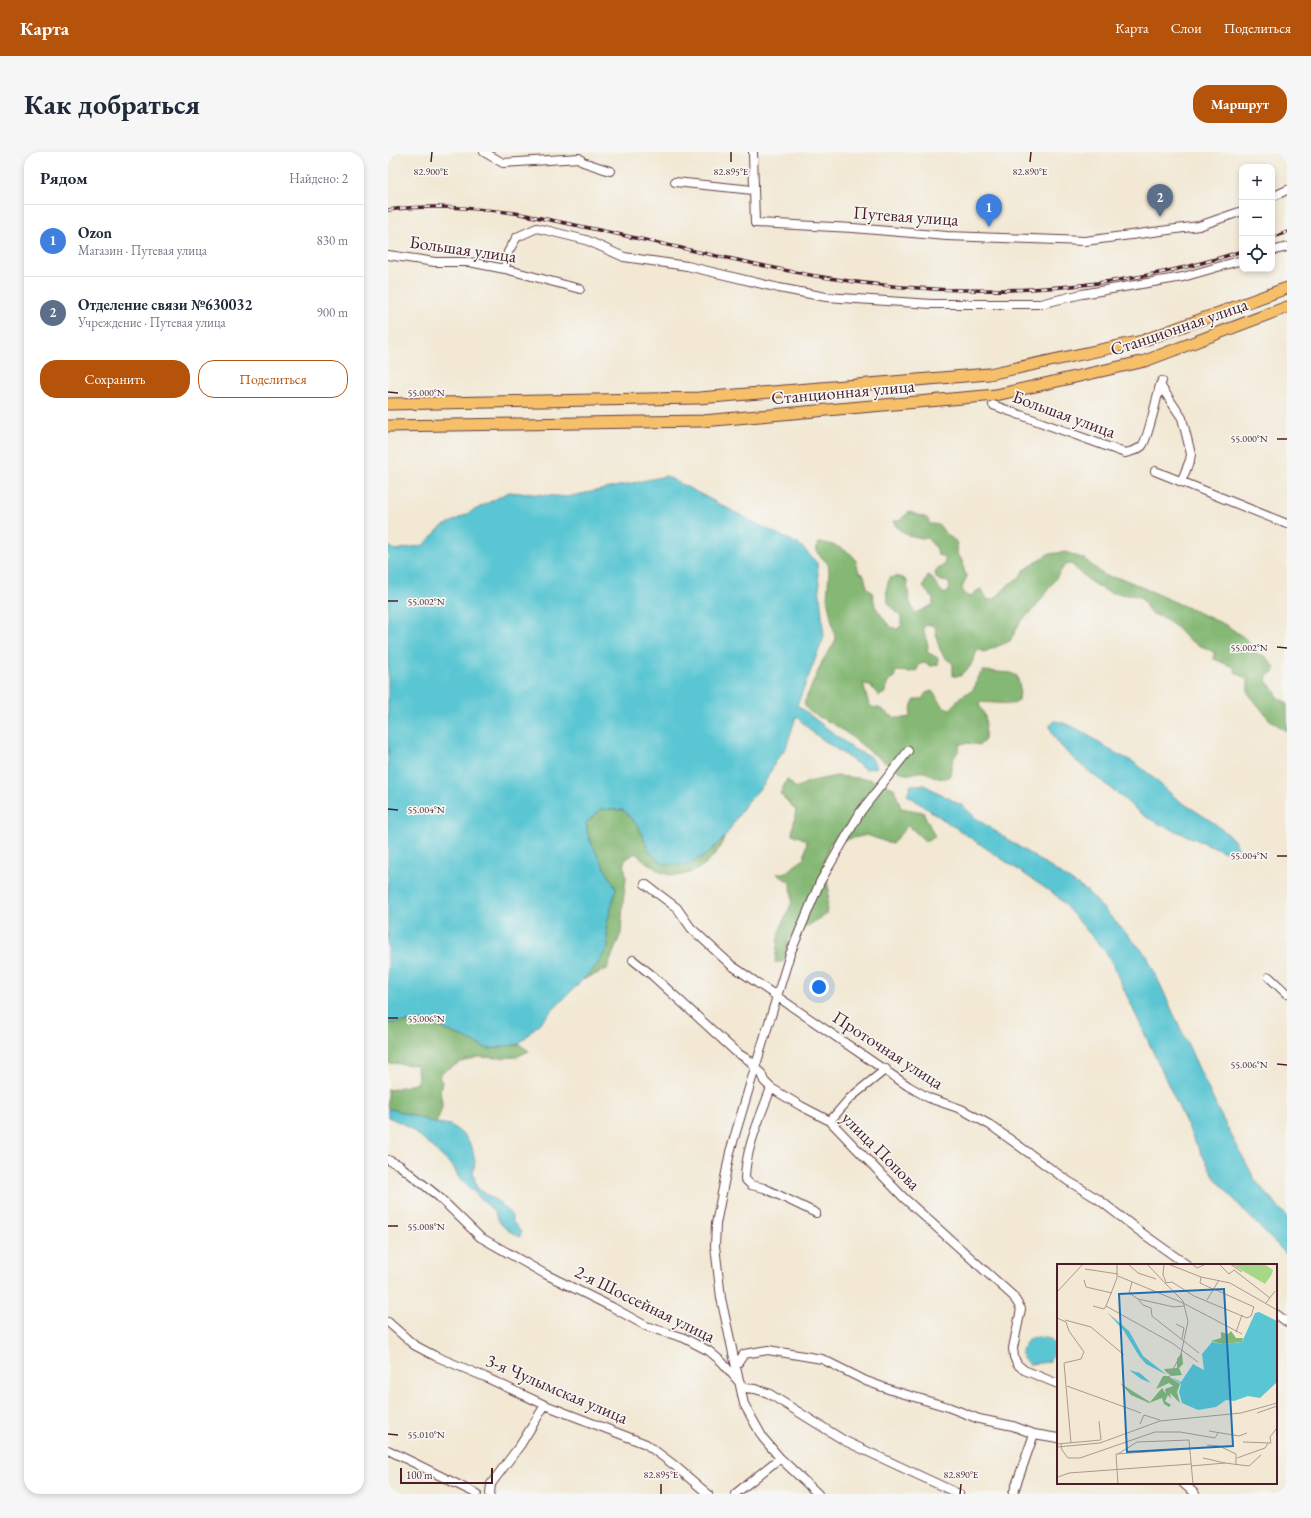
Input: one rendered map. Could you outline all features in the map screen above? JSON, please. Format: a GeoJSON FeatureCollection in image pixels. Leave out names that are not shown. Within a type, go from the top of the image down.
{"type":"FeatureCollection","features":[{"type":"Feature","properties":{"kind":"main road","name":"Станционная улица"},"geometry":{"type":"LineString","coordinates":[[388,404],[699,398],[989,374],[1142,341],[1287,288]]}},
{"type":"Feature","properties":{"kind":"main road","name":"Станционная улица"},"geometry":{"type":"LineString","coordinates":[[388,426],[703,421],[996,395],[1145,361],[1287,307]]}},
{"type":"Feature","properties":{"kind":"street"},"geometry":{"type":"LineString","coordinates":[[484,152],[503,163],[579,158],[583,162],[610,171]]}},
{"type":"Feature","properties":{"kind":"street"},"geometry":{"type":"LineString","coordinates":[[675,182],[753,190],[753,152]]}},
{"type":"Feature","properties":{"kind":"street","name":"Путевая улица"},"geometry":{"type":"LineString","coordinates":[[753,190],[755,223],[853,228],[947,236],[1085,241],[1200,226],[1239,212]]}},
{"type":"Feature","properties":{"kind":"street"},"geometry":{"type":"LineString","coordinates":[[1275,196],[1287,190]]}},
{"type":"Feature","properties":{"kind":"street"},"geometry":{"type":"LineString","coordinates":[[504,269],[508,252],[517,237],[537,228],[586,240],[624,257],[687,266],[779,288],[826,297],[932,304],[1040,304],[1082,294],[1183,277],[1239,261]]}},
{"type":"Feature","properties":{"kind":"street"},"geometry":{"type":"LineString","coordinates":[[1275,251],[1287,247]]}},
{"type":"Feature","properties":{"kind":"street","name":"Большая улица"},"geometry":{"type":"LineString","coordinates":[[388,255],[435,262],[469,262],[580,288]]}},
{"type":"Feature","properties":{"kind":"street","name":"Большая улица"},"geometry":{"type":"LineString","coordinates":[[993,404],[1125,453],[1131,452],[1142,445],[1150,426],[1161,383],[1182,418],[1191,454],[1181,482]]}},
{"type":"Feature","properties":{"kind":"street"},"geometry":{"type":"LineString","coordinates":[[1155,472],[1287,524]]}},
{"type":"Feature","properties":{"kind":"street"},"geometry":{"type":"LineString","coordinates":[[818,1494],[780,1458],[763,1438],[744,1404],[721,1298],[714,1236],[730,1152],[790,954],[820,882],[861,811],[908,751]]}},
{"type":"Feature","properties":{"kind":"street","name":"Проточная улица"},"geometry":{"type":"LineString","coordinates":[[645,884],[677,908],[691,928],[731,964],[839,1038],[861,1055],[886,1069],[908,1086],[929,1098],[960,1109],[990,1125],[1068,1181],[1098,1199],[1186,1264]]}},
{"type":"Feature","properties":{"kind":"street","name":"улица Попова"},"geometry":{"type":"LineString","coordinates":[[633,960],[653,976],[736,1052],[750,1061],[761,1073],[764,1081],[771,1088],[830,1121],[904,1198],[1013,1296],[1021,1309],[1013,1348],[1014,1357],[1017,1364],[1024,1370],[1057,1384]]}},
{"type":"Feature","properties":{"kind":"street"},"geometry":{"type":"LineString","coordinates":[[1269,977],[1287,994]]}},
{"type":"Feature","properties":{"kind":"street"},"geometry":{"type":"LineString","coordinates":[[830,1121],[850,1098],[886,1069]]}},
{"type":"Feature","properties":{"kind":"street"},"geometry":{"type":"LineString","coordinates":[[771,1088],[754,1136],[745,1169],[745,1179],[751,1185],[764,1188],[816,1214]]}},
{"type":"Feature","properties":{"kind":"street","name":"2-я Шоссейная улица"},"geometry":{"type":"LineString","coordinates":[[388,1160],[399,1165],[439,1197],[480,1237],[545,1274],[612,1307],[646,1326],[684,1338],[709,1351],[722,1362],[744,1388],[755,1389],[768,1393],[845,1441],[959,1494]]}},
{"type":"Feature","properties":{"kind":"street"},"geometry":{"type":"LineString","coordinates":[[1277,1315],[1287,1322]]}},
{"type":"Feature","properties":{"kind":"street","name":"3-я Чулымская улица"},"geometry":{"type":"LineString","coordinates":[[388,1322],[414,1345],[435,1356],[486,1377],[545,1405],[646,1444],[674,1464],[708,1494]]}},
{"type":"Feature","properties":{"kind":"street"},"geometry":{"type":"LineString","coordinates":[[736,1366],[744,1354],[768,1350],[822,1360],[891,1390],[948,1407],[979,1419],[1013,1426],[1034,1434],[1057,1438]]}},
{"type":"Feature","properties":{"kind":"street"},"geometry":{"type":"LineString","coordinates":[[490,1494],[491,1484],[521,1444],[545,1405]]}},
{"type":"Feature","properties":{"kind":"street"},"geometry":{"type":"LineString","coordinates":[[1013,1494],[1034,1434]]}},
{"type":"Feature","properties":{"kind":"street"},"geometry":{"type":"LineString","coordinates":[[388,1450],[477,1494]]}},
{"type":"Feature","properties":{"kind":"street"},"geometry":{"type":"LineString","coordinates":[[735,1494],[780,1458]]}},
{"type":"Feature","properties":{"kind":"street"},"geometry":{"type":"LineString","coordinates":[[1184,1484],[1195,1494]]}},
{"type":"Feature","properties":{"kind":"green space"},"geometry":{"type":"Polygon","coordinates":[[[909,512],[927,518],[930,524],[937,524],[955,541],[957,546],[957,554],[963,562],[964,570],[967,576],[962,588],[964,594],[970,597],[981,589],[988,600],[995,599],[1008,585],[1020,577],[1023,571],[1048,554],[1066,552],[1084,559],[1105,576],[1124,579],[1228,626],[1247,640],[1252,646],[1253,652],[1265,656],[1275,667],[1273,673],[1267,675],[1266,681],[1275,691],[1277,697],[1287,703],[1287,732],[1269,719],[1248,693],[1248,680],[1236,673],[1233,667],[1214,659],[1214,652],[1196,644],[1184,636],[1175,626],[1163,618],[1150,613],[1143,600],[1138,596],[1111,593],[1092,583],[1071,564],[1065,565],[1035,608],[1020,622],[1010,641],[984,652],[978,649],[970,667],[960,676],[953,676],[953,663],[942,653],[938,643],[935,627],[929,624],[923,627],[928,646],[927,652],[938,658],[938,665],[931,666],[925,663],[919,664],[917,670],[910,672],[896,671],[894,677],[888,681],[885,693],[879,696],[870,685],[863,684],[871,706],[881,709],[894,717],[901,718],[910,717],[912,704],[916,699],[922,699],[926,693],[932,691],[944,707],[950,709],[960,697],[972,690],[983,671],[1011,673],[1017,676],[1020,688],[1019,701],[1013,704],[979,702],[985,720],[985,740],[980,745],[966,743],[960,744],[959,750],[952,763],[950,776],[945,778],[937,778],[922,772],[907,774],[894,768],[835,725],[810,711],[804,703],[823,660],[834,644],[835,637],[827,598],[829,571],[828,564],[818,554],[816,547],[820,542],[839,548],[853,556],[859,572],[864,575],[867,588],[872,592],[875,606],[891,627],[897,629],[902,625],[902,620],[891,607],[887,598],[886,591],[890,578],[899,577],[907,581],[909,601],[915,613],[933,605],[933,599],[923,587],[928,575],[945,594],[950,589],[949,582],[936,578],[935,571],[945,564],[945,557],[938,555],[937,549],[927,538],[911,536],[903,533],[893,521],[899,521],[909,512]]]}},
{"type":"Feature","properties":{"kind":"green space"},"geometry":{"type":"Polygon","coordinates":[[[836,776],[869,779],[894,788],[901,808],[923,812],[935,837],[925,841],[908,825],[892,844],[867,835],[830,843],[823,865],[829,890],[826,915],[789,937],[783,962],[775,962],[779,932],[792,902],[791,883],[777,874],[786,872],[804,859],[807,840],[792,834],[796,810],[780,794],[787,779],[796,788],[808,782],[836,776]]]}},
{"type":"Feature","properties":{"kind":"green space"},"geometry":{"type":"Polygon","coordinates":[[[601,809],[623,810],[639,827],[649,851],[706,855],[724,838],[715,854],[709,861],[701,867],[684,874],[675,875],[662,873],[635,853],[624,861],[626,878],[621,933],[607,969],[583,980],[597,965],[608,947],[606,927],[616,889],[589,839],[586,822],[601,809]]]}},
{"type":"Feature","properties":{"kind":"green space"},"geometry":{"type":"Polygon","coordinates":[[[427,1021],[489,1049],[519,1044],[529,1051],[516,1057],[478,1057],[461,1062],[442,1072],[439,1077],[442,1082],[440,1092],[442,1107],[436,1123],[388,1108],[388,1088],[390,1090],[418,1083],[417,1065],[388,1063],[388,1023],[427,1021]]]}},
{"type":"Feature","properties":{"kind":"water"},"geometry":{"type":"Polygon","coordinates":[[[666,476],[800,545],[817,563],[824,637],[797,705],[855,750],[871,757],[877,767],[865,769],[812,732],[796,716],[786,748],[777,759],[764,784],[745,805],[724,838],[706,855],[686,865],[663,864],[649,851],[639,827],[623,810],[601,809],[586,823],[589,839],[616,889],[606,927],[608,947],[597,965],[519,1044],[489,1049],[427,1021],[388,1023],[388,546],[396,550],[424,545],[440,528],[509,492],[567,497],[666,476]]]}},
{"type":"Feature","properties":{"kind":"water"},"geometry":{"type":"Polygon","coordinates":[[[1055,721],[1075,728],[1135,763],[1177,799],[1220,828],[1235,841],[1238,848],[1234,852],[1223,851],[1144,816],[1068,753],[1053,734],[1050,725],[1055,721]]]}},
{"type":"Feature","properties":{"kind":"water"},"geometry":{"type":"Polygon","coordinates":[[[911,785],[924,785],[963,806],[978,820],[1088,892],[1147,956],[1218,1110],[1255,1180],[1287,1217],[1287,1255],[1215,1178],[1194,1140],[1108,955],[1057,896],[907,795],[911,785]]]}},
{"type":"Feature","properties":{"kind":"water"},"geometry":{"type":"Polygon","coordinates":[[[388,1108],[436,1123],[451,1125],[466,1137],[472,1147],[475,1162],[473,1173],[477,1188],[501,1204],[512,1216],[512,1221],[521,1232],[520,1237],[508,1230],[498,1221],[495,1212],[458,1177],[454,1168],[428,1143],[406,1125],[388,1117],[388,1108]]]}},
{"type":"Feature","properties":{"kind":"water"},"geometry":{"type":"Polygon","coordinates":[[[1039,1337],[1050,1339],[1056,1345],[1055,1352],[1049,1362],[1029,1364],[1023,1357],[1023,1348],[1030,1338],[1039,1337]]]}},
{"type":"Feature","properties":{"kind":"railway"},"geometry":{"type":"LineString","coordinates":[[388,210],[436,207],[467,208],[515,213],[804,274],[868,284],[922,288],[976,290],[1031,289],[1085,285],[1139,277],[1191,266],[1239,252]]}},
{"type":"Feature","properties":{"kind":"railway"},"geometry":{"type":"LineString","coordinates":[[1275,237],[1287,232]]}},
{"type":"Feature","properties":{"kind":"place","name":"Отделение связи №630032"},"geometry":{"type":"Point","coordinates":[1160,217]}},
{"type":"Feature","properties":{"kind":"place","name":"Ozon"},"geometry":{"type":"Point","coordinates":[989,227]}}]}
